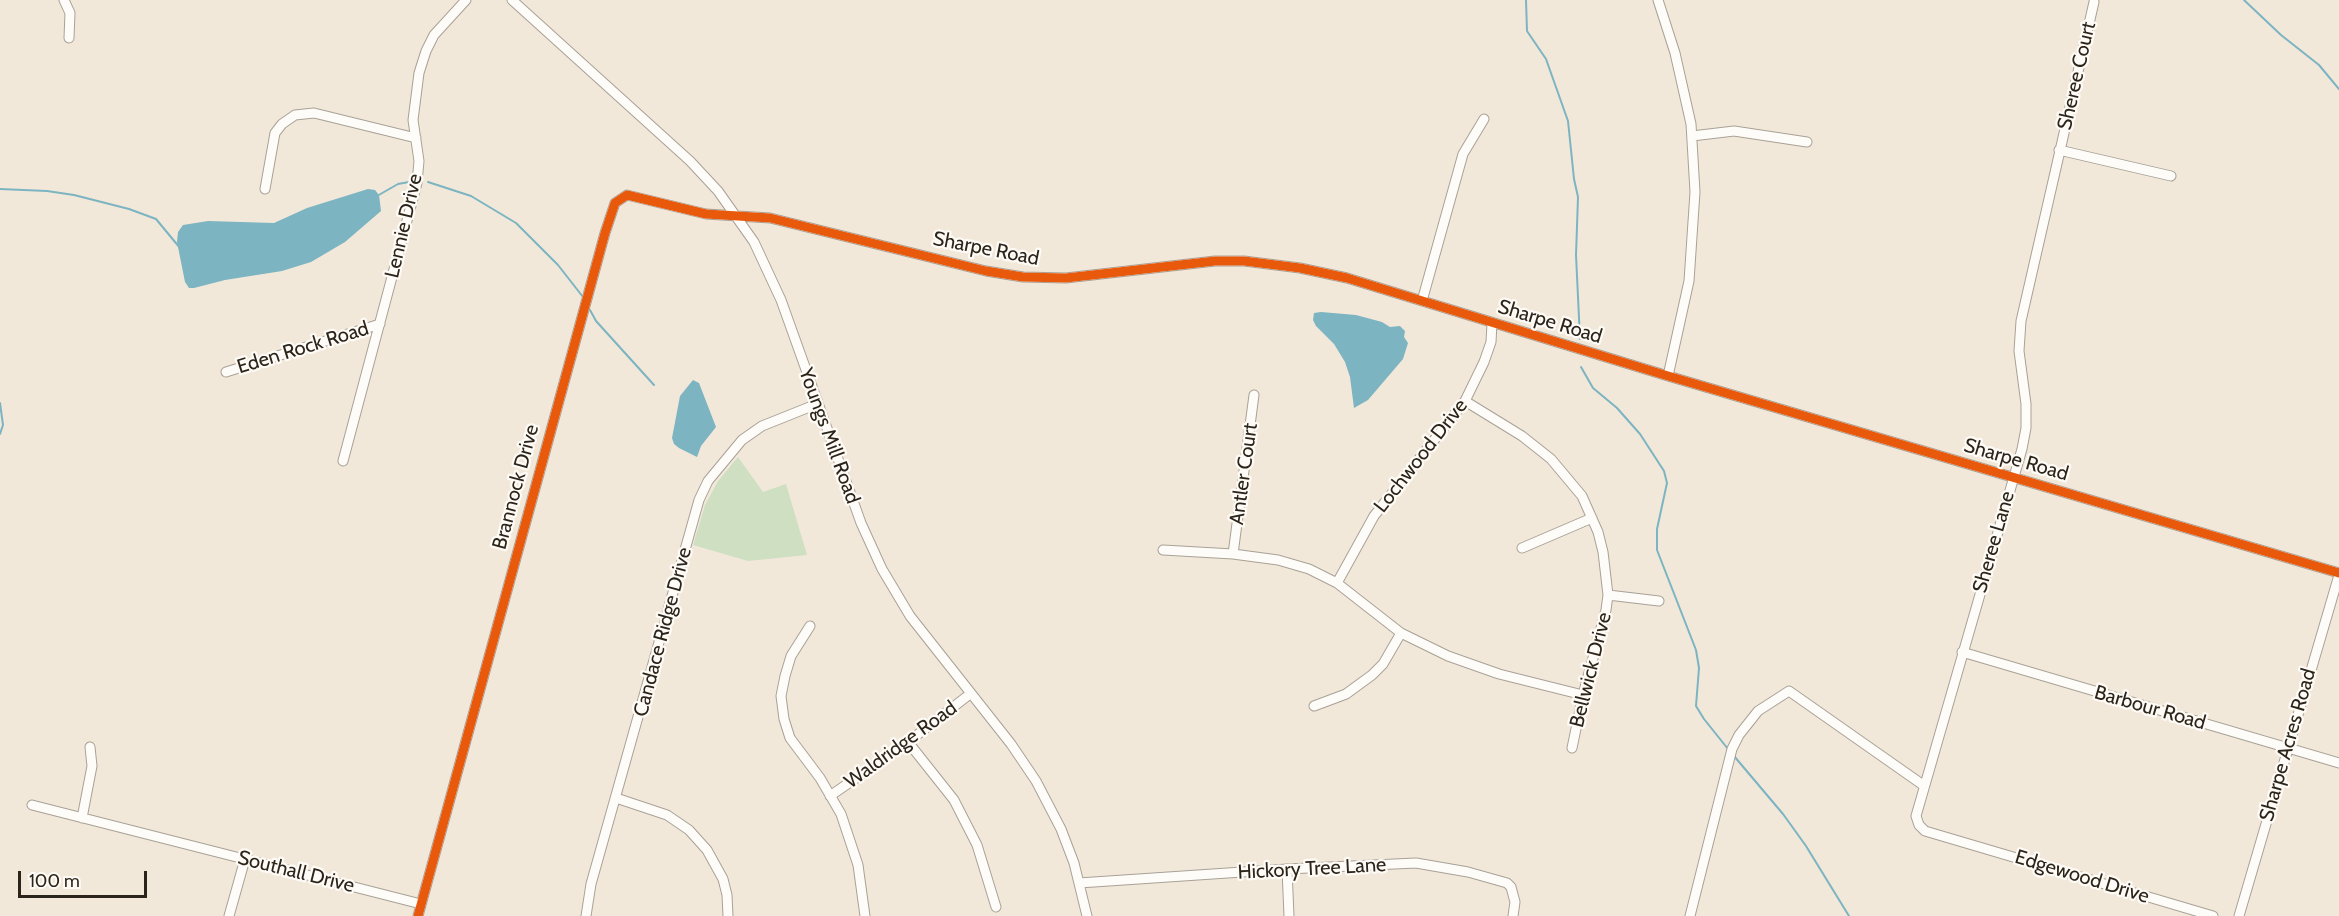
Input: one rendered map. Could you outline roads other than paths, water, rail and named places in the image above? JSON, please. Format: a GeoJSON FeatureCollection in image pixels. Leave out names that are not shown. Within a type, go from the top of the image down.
{"type":"FeatureCollection","features":[{"type":"Feature","properties":{"kind":"street"},"geometry":{"type":"LineString","coordinates":[[64,0],[70,12],[69,38]]}},
{"type":"Feature","properties":{"kind":"street","name":"Lennie Drive"},"geometry":{"type":"LineString","coordinates":[[343,461],[417,183],[419,161],[414,104],[419,73],[434,35],[466,0]]}},
{"type":"Feature","properties":{"kind":"street","name":"Youngs Mill Road"},"geometry":{"type":"LineString","coordinates":[[513,0],[690,161],[718,191],[754,242],[781,300],[861,523],[882,569],[910,616],[1011,744],[1036,781],[1061,829],[1087,916]]}},
{"type":"Feature","properties":{"kind":"street"},"geometry":{"type":"LineString","coordinates":[[1658,0],[1685,91],[1692,136],[1695,192],[1692,253],[1684,312],[1668,376]]}},
{"type":"Feature","properties":{"kind":"street","name":"Sheree Court"},"geometry":{"type":"LineString","coordinates":[[2059,150],[2094,2]]}},
{"type":"Feature","properties":{"kind":"street"},"geometry":{"type":"LineString","coordinates":[[265,189],[275,133],[282,123],[295,115],[314,113],[416,138]]}},
{"type":"Feature","properties":{"kind":"street"},"geometry":{"type":"LineString","coordinates":[[1422,301],[1463,154],[1484,119]]}},
{"type":"Feature","properties":{"kind":"street"},"geometry":{"type":"LineString","coordinates":[[1692,136],[1734,131],[1807,142]]}},
{"type":"Feature","properties":{"kind":"street"},"geometry":{"type":"LineString","coordinates":[[2059,150],[2171,176]]}},
{"type":"Feature","properties":{"kind":"street","name":"Sheree Lane"},"geometry":{"type":"LineString","coordinates":[[1984,848],[1925,831],[1918,825],[1916,812],[2022,449],[2026,429],[2026,405],[2019,351],[2021,321],[2059,150]]}},
{"type":"Feature","properties":{"kind":"street","name":"Brannock Drive"},"geometry":{"type":"LineString","coordinates":[[421,904],[613,207],[620,198],[627,195],[706,214],[736,215]]}},
{"type":"Feature","properties":{"kind":"street","name":"Sharpe Road"},"geometry":{"type":"LineString","coordinates":[[736,215],[770,218],[1023,278],[1066,278],[1178,264],[1244,261],[1300,268],[1347,278],[1668,376],[2339,574]]}},
{"type":"Feature","properties":{"kind":"street","name":"Lochwood Drive"},"geometry":{"type":"LineString","coordinates":[[1338,584],[1374,516],[1465,401],[1491,342],[1492,323]]}},
{"type":"Feature","properties":{"kind":"street","name":"Eden Rock Road"},"geometry":{"type":"LineString","coordinates":[[226,372],[380,324]]}},
{"type":"Feature","properties":{"kind":"street","name":"Antler Court"},"geometry":{"type":"LineString","coordinates":[[1233,554],[1254,395]]}},
{"type":"Feature","properties":{"kind":"street","name":"Bellwick Drive"},"geometry":{"type":"LineString","coordinates":[[1465,401],[1514,431],[1551,459],[1582,496],[1603,552],[1608,595],[1602,632],[1583,695],[1572,748]]}},
{"type":"Feature","properties":{"kind":"street","name":"Candace Ridge Drive"},"geometry":{"type":"LineString","coordinates":[[586,916],[591,884],[699,500],[708,481],[742,440],[762,426],[817,404]]}},
{"type":"Feature","properties":{"kind":"street"},"geometry":{"type":"LineString","coordinates":[[1522,548],[1592,518]]}},
{"type":"Feature","properties":{"kind":"street"},"geometry":{"type":"LineString","coordinates":[[1163,550],[1233,554],[1278,560],[1309,569],[1338,584],[1401,633],[1469,664],[1583,695]]}},
{"type":"Feature","properties":{"kind":"street","name":"Sharpe Acres Road"},"geometry":{"type":"LineString","coordinates":[[2239,916],[2339,574]]}},
{"type":"Feature","properties":{"kind":"street"},"geometry":{"type":"LineString","coordinates":[[1608,595],[1659,601]]}},
{"type":"Feature","properties":{"kind":"street"},"geometry":{"type":"LineString","coordinates":[[810,626],[791,656],[784,676],[781,696],[784,719],[790,738],[841,814],[858,865],[865,916]]}},
{"type":"Feature","properties":{"kind":"street"},"geometry":{"type":"LineString","coordinates":[[1314,706],[1346,694],[1366,679],[1383,664],[1401,633]]}},
{"type":"Feature","properties":{"kind":"street","name":"Barbour Road"},"geometry":{"type":"LineString","coordinates":[[1962,652],[2339,763]]}},
{"type":"Feature","properties":{"kind":"street"},"geometry":{"type":"LineString","coordinates":[[1690,916],[1732,749],[1738,735],[1758,711],[1789,691],[1923,785]]}},
{"type":"Feature","properties":{"kind":"street","name":"Waldridge Road"},"geometry":{"type":"LineString","coordinates":[[830,796],[908,742],[970,694]]}},
{"type":"Feature","properties":{"kind":"street"},"geometry":{"type":"LineString","coordinates":[[908,742],[954,800],[977,845],[996,907]]}},
{"type":"Feature","properties":{"kind":"street"},"geometry":{"type":"LineString","coordinates":[[82,818],[92,766],[90,747]]}},
{"type":"Feature","properties":{"kind":"street"},"geometry":{"type":"LineString","coordinates":[[616,798],[667,815],[689,830],[707,850],[723,879],[728,916]]}},
{"type":"Feature","properties":{"kind":"street","name":"Southall Drive"},"geometry":{"type":"LineString","coordinates":[[32,805],[421,904]]}},
{"type":"Feature","properties":{"kind":"street","name":"Edgewood Drive"},"geometry":{"type":"LineString","coordinates":[[1984,848],[2213,916]]}},
{"type":"Feature","properties":{"kind":"street"},"geometry":{"type":"LineString","coordinates":[[229,916],[245,859]]}},
{"type":"Feature","properties":{"kind":"street","name":"Hickory Tree Lane"},"geometry":{"type":"LineString","coordinates":[[1079,883],[1416,863],[1501,880],[1511,887],[1515,902],[1513,916]]}},
{"type":"Feature","properties":{"kind":"street"},"geometry":{"type":"LineString","coordinates":[[1287,869],[1289,916]]}},
{"type":"Feature","properties":{"kind":"street"},"geometry":{"type":"LineString","coordinates":[[418,916],[421,904]]}},
{"type":"Feature","properties":{"kind":"water"},"geometry":{"type":"Polygon","coordinates":[[[368,189],[375,190],[379,195],[381,211],[345,242],[311,262],[282,271],[225,280],[194,288],[189,288],[185,282],[177,242],[178,232],[183,225],[208,221],[274,223],[307,208],[368,189]]]}},
{"type":"Feature","properties":{"kind":"water"},"geometry":{"type":"Polygon","coordinates":[[[1314,313],[1356,315],[1382,322],[1390,327],[1400,326],[1405,331],[1404,337],[1408,343],[1403,359],[1368,400],[1354,408],[1350,377],[1345,362],[1334,344],[1313,320],[1314,313]]]}},
{"type":"Feature","properties":{"kind":"water"},"geometry":{"type":"Polygon","coordinates":[[[693,380],[699,383],[716,427],[701,446],[697,457],[679,448],[674,444],[672,438],[680,396],[693,380]]]}},
{"type":"Feature","properties":{"kind":"waterway"},"geometry":{"type":"LineString","coordinates":[[1526,0],[1527,31],[1546,59],[1568,121],[1578,197],[1576,255],[1580,339]]}},
{"type":"Feature","properties":{"kind":"waterway"},"geometry":{"type":"LineString","coordinates":[[2244,0],[2281,35],[2319,65],[2339,89]]}},
{"type":"Feature","properties":{"kind":"waterway"},"geometry":{"type":"LineString","coordinates":[[377,196],[398,184],[409,182]]}},
{"type":"Feature","properties":{"kind":"waterway"},"geometry":{"type":"LineString","coordinates":[[428,182],[471,196],[516,223],[558,265],[583,297]]}},
{"type":"Feature","properties":{"kind":"waterway"},"geometry":{"type":"LineString","coordinates":[[0,189],[47,191],[74,195],[129,209],[156,219],[180,248]]}},
{"type":"Feature","properties":{"kind":"waterway"},"geometry":{"type":"LineString","coordinates":[[590,310],[596,321],[654,385]]}},
{"type":"Feature","properties":{"kind":"waterway"},"geometry":{"type":"LineString","coordinates":[[1581,367],[1593,388],[1617,408],[1640,434],[1664,471],[1667,483],[1657,529],[1657,550],[1696,650],[1699,668],[1696,706],[1728,749]]}},
{"type":"Feature","properties":{"kind":"waterway"},"geometry":{"type":"LineString","coordinates":[[0,403],[3,425],[0,434]]}},
{"type":"Feature","properties":{"kind":"waterway"},"geometry":{"type":"LineString","coordinates":[[1734,756],[1783,814],[1806,846],[1849,916]]}}]}
